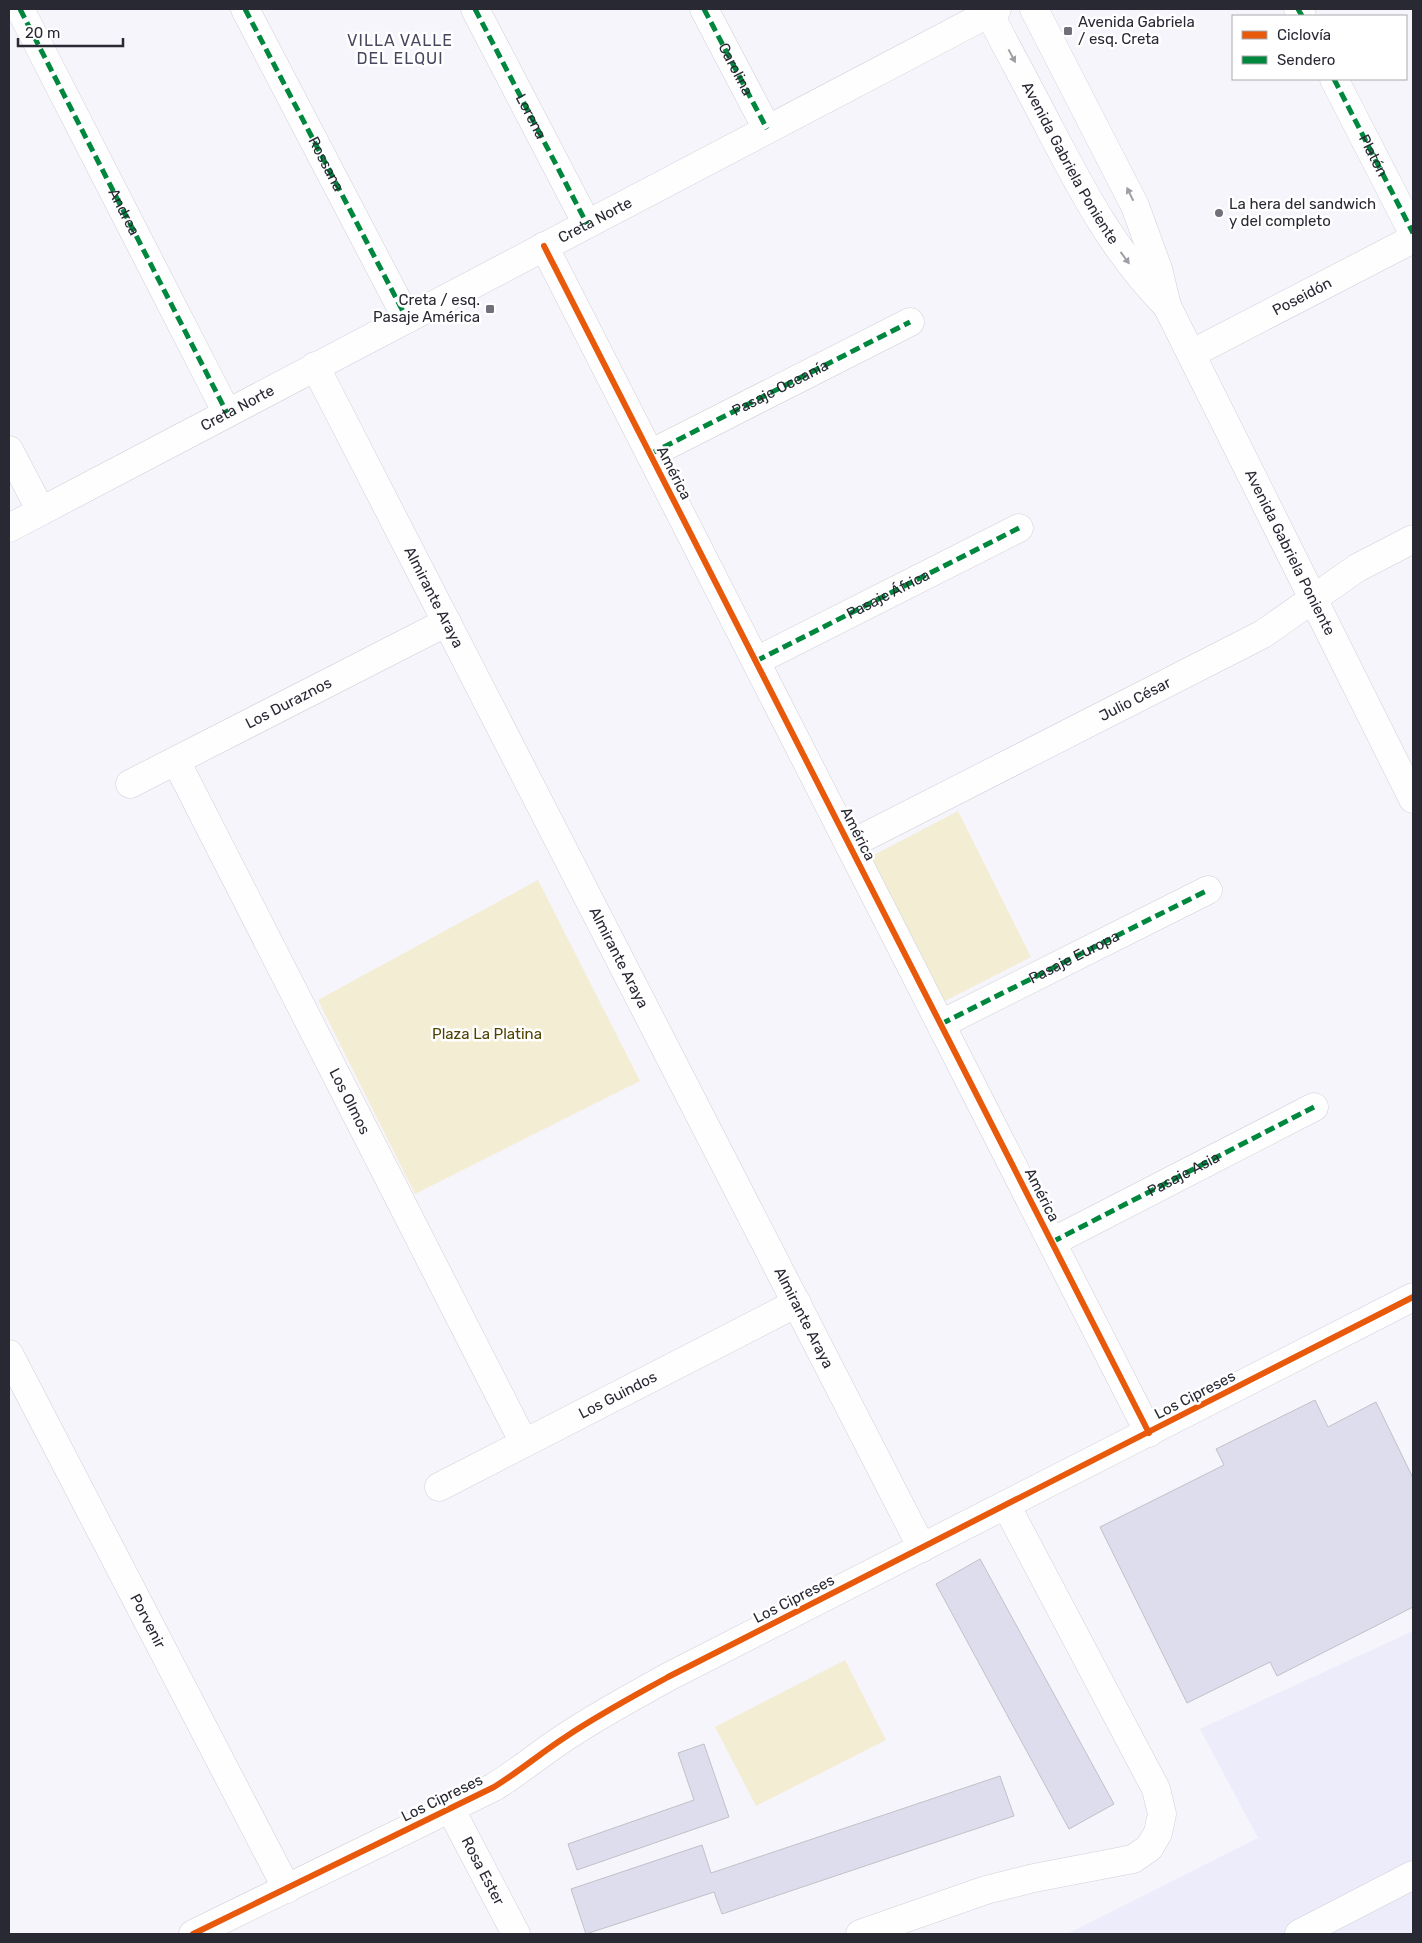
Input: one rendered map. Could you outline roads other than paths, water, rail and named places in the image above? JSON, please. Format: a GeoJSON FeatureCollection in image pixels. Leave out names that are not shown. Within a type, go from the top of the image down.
{"type":"FeatureCollection","features":[{"type":"Feature","properties":{"kind":"street","name":"Andrea"},"geometry":{"type":"LineString","coordinates":[[20,9],[228,413]]}},
{"type":"Feature","properties":{"kind":"street","name":"Rossana"},"geometry":{"type":"LineString","coordinates":[[245,9],[407,319]]}},
{"type":"Feature","properties":{"kind":"street","name":"Lorena"},"geometry":{"type":"LineString","coordinates":[[475,9],[588,224]]}},
{"type":"Feature","properties":{"kind":"street","name":"Carolina"},"geometry":{"type":"LineString","coordinates":[[704,9],[768,129]]}},
{"type":"Feature","properties":{"kind":"street","name":"Avenida Gabriela Poniente"},"geometry":{"type":"LineString","coordinates":[[1034,9],[1136,206],[1158,269],[1167,306],[1413,799]]}},
{"type":"Feature","properties":{"kind":"street","name":"Creta Norte"},"geometry":{"type":"LineString","coordinates":[[9,528],[991,10]]}},
{"type":"Feature","properties":{"kind":"street","name":"Avenida Gabriela Poniente"},"geometry":{"type":"LineString","coordinates":[[991,10],[1085,197],[1107,233],[1132,268],[1167,306]]}},
{"type":"Feature","properties":{"kind":"street","name":"Platón"},"geometry":{"type":"LineString","coordinates":[[1335,80],[1413,233]]}},
{"type":"Feature","properties":{"kind":"street","name":"Poseidón"},"geometry":{"type":"LineString","coordinates":[[1192,354],[1413,239]]}},
{"type":"Feature","properties":{"kind":"street","name":"América"},"geometry":{"type":"LineString","coordinates":[[544,246],[1149,1432]]}},
{"type":"Feature","properties":{"kind":"street","name":"Pasaje Oceanía"},"geometry":{"type":"LineString","coordinates":[[650,454],[910,322]]}},
{"type":"Feature","properties":{"kind":"street","name":"Almirante Araya"},"geometry":{"type":"LineString","coordinates":[[315,366],[922,1548]]}},
{"type":"Feature","properties":{"kind":"street"},"geometry":{"type":"LineString","coordinates":[[9,450],[41,511]]}},
{"type":"Feature","properties":{"kind":"street","name":"Pasaje África"},"geometry":{"type":"LineString","coordinates":[[756,662],[1019,528]]}},
{"type":"Feature","properties":{"kind":"street","name":"Julio César"},"geometry":{"type":"LineString","coordinates":[[849,844],[1263,634],[1357,568],[1413,539]]}},
{"type":"Feature","properties":{"kind":"street","name":"Los Duraznos"},"geometry":{"type":"LineString","coordinates":[[130,784],[447,622]]}},
{"type":"Feature","properties":{"kind":"street","name":"Los Olmos"},"geometry":{"type":"LineString","coordinates":[[176,761],[524,1443]]}},
{"type":"Feature","properties":{"kind":"street","name":"Pasaje Europa"},"geometry":{"type":"LineString","coordinates":[[941,1024],[1208,890]]}},
{"type":"Feature","properties":{"kind":"street","name":"Pasaje Asia"},"geometry":{"type":"LineString","coordinates":[[1052,1242],[1314,1107]]}},
{"type":"Feature","properties":{"kind":"street","name":"Los Cipreses"},"geometry":{"type":"LineString","coordinates":[[192,1934],[287,1889],[512,1776],[596,1717],[660,1681],[1413,1297]]}},
{"type":"Feature","properties":{"kind":"street","name":"Los Guindos"},"geometry":{"type":"LineString","coordinates":[[439,1487],[797,1304]]}},
{"type":"Feature","properties":{"kind":"street","name":"Porvenir"},"geometry":{"type":"LineString","coordinates":[[9,1354],[287,1889]]}},
{"type":"Feature","properties":{"kind":"street"},"geometry":{"type":"LineString","coordinates":[[860,1934],[986,1890],[1034,1878],[1133,1859],[1149,1848],[1158,1833],[1162,1814],[1156,1789],[1006,1505]]}},
{"type":"Feature","properties":{"kind":"street","name":"Rosa Ester"},"geometry":{"type":"LineString","coordinates":[[450,1808],[516,1934]]}},
{"type":"Feature","properties":{"kind":"street"},"geometry":{"type":"LineString","coordinates":[[1299,1934],[1413,1875]]}},
{"type":"Feature","properties":{"kind":"place","name":"Avenida Gabriela / esq. Creta"},"geometry":{"type":"Point","coordinates":[1068,31]}},
{"type":"Feature","properties":{"kind":"place","name":"La hera del sandwich y del completo"},"geometry":{"type":"Point","coordinates":[1219,213]}},
{"type":"Feature","properties":{"kind":"place","name":"Creta / esq. Pasaje América"},"geometry":{"type":"Point","coordinates":[490,309]}},
{"type":"Feature","properties":{"kind":"district","name":"VILLA VALLE DEL ELQUI"},"geometry":{"type":"Point","coordinates":[400,49]}},
{"type":"Feature","properties":{"kind":"park label","name":"Plaza La Platina"},"geometry":{"type":"Point","coordinates":[487,1034]}}]}
